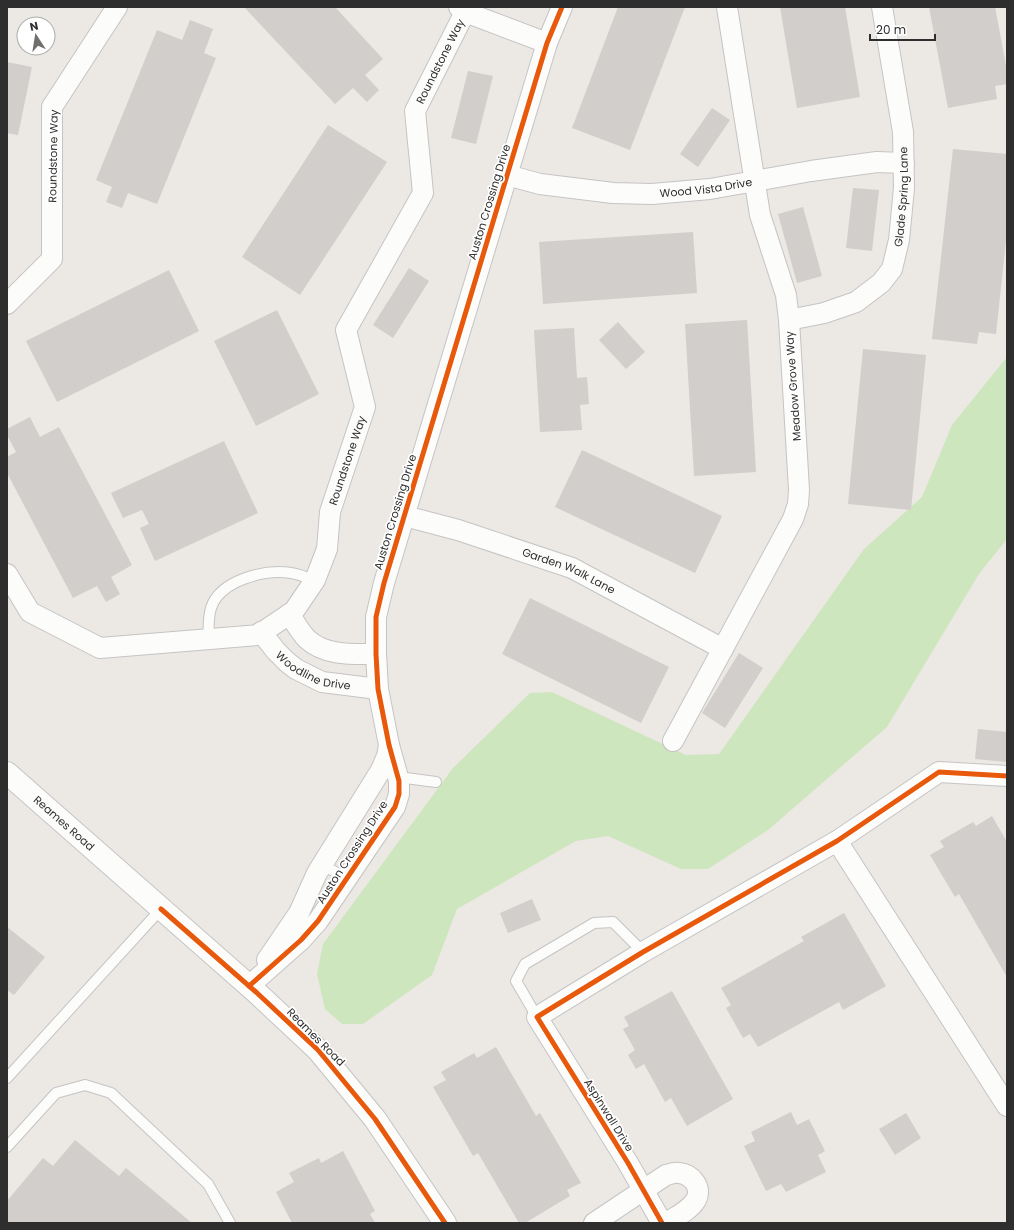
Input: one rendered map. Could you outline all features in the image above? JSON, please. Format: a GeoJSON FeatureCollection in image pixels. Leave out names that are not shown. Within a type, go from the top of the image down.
{"type":"FeatureCollection","features":[{"type":"Feature","properties":{"kind":"main road","name":"Reames Road"},"geometry":{"type":"LineString","coordinates":[[7,774],[249,986],[318,1050],[375,1119],[445,1223]]}},
{"type":"Feature","properties":{"kind":"street","name":"Roundstone Way"},"geometry":{"type":"LineString","coordinates":[[7,304],[52,259],[52,107],[117,7]]}},
{"type":"Feature","properties":{"kind":"street","name":"Auston Crossing Drive"},"geometry":{"type":"LineString","coordinates":[[249,986],[301,940],[314,926],[395,808],[399,794],[398,777],[389,745],[378,689],[376,616],[384,583],[547,43],[562,7]]}},
{"type":"Feature","properties":{"kind":"street","name":"Meadow Grove Way"},"geometry":{"type":"LineString","coordinates":[[673,740],[793,519],[798,504],[799,472],[786,295],[760,215],[727,7]]}},
{"type":"Feature","properties":{"kind":"street","name":"Glade Spring Lane"},"geometry":{"type":"LineString","coordinates":[[789,320],[824,313],[856,302],[881,283],[892,269],[899,240],[904,188],[904,163],[902,125],[882,7]]}},
{"type":"Feature","properties":{"kind":"street","name":"Roundstone Way"},"geometry":{"type":"LineString","coordinates":[[7,574],[30,612],[100,648],[258,635],[294,611],[315,580],[327,549],[330,512],[365,407],[346,330],[423,193],[415,111],[462,10],[547,43]]}},
{"type":"Feature","properties":{"kind":"street","name":"Wood Vista Drive"},"geometry":{"type":"LineString","coordinates":[[507,175],[540,184],[613,193],[652,194],[710,189],[754,180],[877,162],[904,163]]}},
{"type":"Feature","properties":{"kind":"street","name":"Garden Walk Lane"},"geometry":{"type":"LineString","coordinates":[[405,516],[458,530],[572,568],[723,649]]}},
{"type":"Feature","properties":{"kind":"street","name":"Woodline Drive"},"geometry":{"type":"LineString","coordinates":[[289,614],[306,638],[315,646],[339,653],[376,654]]}},
{"type":"Feature","properties":{"kind":"street","name":"Woodline Drive"},"geometry":{"type":"LineString","coordinates":[[261,632],[276,652],[287,662],[296,669],[322,682],[378,689]]}},
{"type":"Feature","properties":{"kind":"street","name":"Auston Crossing Drive"},"geometry":{"type":"LineString","coordinates":[[249,986],[295,919],[317,873],[381,770],[387,756],[389,745]]}},
{"type":"Feature","properties":{"kind":"street"},"geometry":{"type":"LineString","coordinates":[[537,1017],[643,952],[837,841],[939,772],[1007,776]]}},
{"type":"Feature","properties":{"kind":"street"},"geometry":{"type":"LineString","coordinates":[[837,841],[1007,1106]]}},
{"type":"Feature","properties":{"kind":"street","name":"Aspinwall Drive"},"geometry":{"type":"LineString","coordinates":[[537,1017],[644,1190],[662,1223]]}},
{"type":"Feature","properties":{"kind":"street"},"geometry":{"type":"LineString","coordinates":[[594,1223],[666,1175],[679,1172],[692,1177],[697,1187],[697,1198],[688,1209],[666,1223]]}},
{"type":"Feature","properties":{"kind":"lane"},"geometry":{"type":"LineString","coordinates":[[208,639],[211,608],[220,592],[245,578],[267,572],[292,573],[315,580]]}},
{"type":"Feature","properties":{"kind":"lane"},"geometry":{"type":"LineString","coordinates":[[398,777],[436,782]]}},
{"type":"Feature","properties":{"kind":"lane"},"geometry":{"type":"LineString","coordinates":[[322,865],[347,878]]}},
{"type":"Feature","properties":{"kind":"lane"},"geometry":{"type":"LineString","coordinates":[[7,1078],[161,909]]}},
{"type":"Feature","properties":{"kind":"lane"},"geometry":{"type":"LineString","coordinates":[[537,1017],[516,981],[525,964],[594,923],[613,922],[643,952]]}},
{"type":"Feature","properties":{"kind":"lane"},"geometry":{"type":"LineString","coordinates":[[7,1147],[56,1093],[85,1086],[111,1093],[208,1184],[230,1223]]}},
{"type":"Feature","properties":{"kind":"green space"},"geometry":{"type":"Polygon","coordinates":[[[1007,357],[1007,539],[979,574],[887,727],[768,830],[708,869],[681,869],[608,836],[576,841],[457,909],[432,975],[363,1024],[342,1024],[325,1009],[317,974],[323,944],[453,768],[530,693],[552,692],[686,755],[719,754],[864,549],[922,497],[952,425],[1007,357]]]}},
{"type":"Feature","properties":{"kind":"building"},"geometry":{"type":"Polygon","coordinates":[[[244,7],[335,7],[383,59],[365,75],[379,90],[367,102],[353,88],[335,104],[244,7]]]}},
{"type":"Feature","properties":{"kind":"building"},"geometry":{"type":"Polygon","coordinates":[[[618,7],[685,7],[630,150],[572,128],[618,7]]]}},
{"type":"Feature","properties":{"kind":"building"},"geometry":{"type":"Polygon","coordinates":[[[780,7],[845,7],[860,97],[797,108],[780,7]]]}},
{"type":"Feature","properties":{"kind":"building"},"geometry":{"type":"Polygon","coordinates":[[[929,7],[995,7],[1007,71],[1007,84],[995,86],[997,99],[948,108],[929,7]]]}},
{"type":"Feature","properties":{"kind":"building"},"geometry":{"type":"Polygon","coordinates":[[[190,20],[213,29],[204,53],[216,58],[157,204],[128,193],[122,208],[106,202],[112,187],[96,180],[157,30],[182,40],[190,20]]]}},
{"type":"Feature","properties":{"kind":"building"},"geometry":{"type":"Polygon","coordinates":[[[7,62],[32,67],[18,135],[7,133],[7,62]]]}},
{"type":"Feature","properties":{"kind":"building"},"geometry":{"type":"Polygon","coordinates":[[[468,71],[493,76],[476,144],[451,138],[468,71]]]}},
{"type":"Feature","properties":{"kind":"building"},"geometry":{"type":"Polygon","coordinates":[[[712,108],[730,120],[698,167],[680,154],[712,108]]]}},
{"type":"Feature","properties":{"kind":"building"},"geometry":{"type":"Polygon","coordinates":[[[328,125],[387,162],[300,295],[242,257],[328,125]]]}},
{"type":"Feature","properties":{"kind":"building"},"geometry":{"type":"Polygon","coordinates":[[[953,149],[1007,154],[1007,231],[996,334],[979,332],[977,344],[932,339],[953,149]]]}},
{"type":"Feature","properties":{"kind":"building"},"geometry":{"type":"Polygon","coordinates":[[[853,188],[879,190],[872,251],[846,248],[853,188]]]}},
{"type":"Feature","properties":{"kind":"building"},"geometry":{"type":"Polygon","coordinates":[[[803,207],[822,276],[797,283],[778,214],[803,207]]]}},
{"type":"Feature","properties":{"kind":"building"},"geometry":{"type":"Polygon","coordinates":[[[693,232],[697,293],[543,304],[539,242],[693,232]]]}},
{"type":"Feature","properties":{"kind":"building"},"geometry":{"type":"Polygon","coordinates":[[[409,268],[429,281],[393,338],[373,325],[409,268]]]}},
{"type":"Feature","properties":{"kind":"building"},"geometry":{"type":"Polygon","coordinates":[[[169,270],[199,331],[57,402],[26,341],[169,270]]]}},
{"type":"Feature","properties":{"kind":"building"},"geometry":{"type":"Polygon","coordinates":[[[277,310],[319,394],[256,426],[214,341],[277,310]]]}},
{"type":"Feature","properties":{"kind":"building"},"geometry":{"type":"Polygon","coordinates":[[[747,320],[756,472],[694,476],[685,324],[747,320]]]}},
{"type":"Feature","properties":{"kind":"building"},"geometry":{"type":"Polygon","coordinates":[[[618,322],[645,352],[626,369],[599,340],[618,322]]]}},
{"type":"Feature","properties":{"kind":"building"},"geometry":{"type":"Polygon","coordinates":[[[574,328],[577,378],[587,377],[589,404],[580,405],[582,430],[540,432],[534,330],[574,328]]]}},
{"type":"Feature","properties":{"kind":"building"},"geometry":{"type":"Polygon","coordinates":[[[863,349],[926,355],[911,510],[848,504],[863,349]]]}},
{"type":"Feature","properties":{"kind":"building"},"geometry":{"type":"Polygon","coordinates":[[[30,417],[40,437],[59,427],[132,565],[111,577],[120,594],[106,602],[97,586],[73,598],[7,473],[7,457],[16,452],[7,435],[7,429],[30,417]]]}},
{"type":"Feature","properties":{"kind":"building"},"geometry":{"type":"Polygon","coordinates":[[[224,441],[258,513],[155,561],[140,528],[149,524],[142,510],[123,518],[111,493],[224,441]]]}},
{"type":"Feature","properties":{"kind":"building"},"geometry":{"type":"Polygon","coordinates":[[[582,450],[722,516],[695,573],[555,507],[582,450]]]}},
{"type":"Feature","properties":{"kind":"building"},"geometry":{"type":"Polygon","coordinates":[[[530,598],[669,667],[641,723],[502,654],[530,598]]]}},
{"type":"Feature","properties":{"kind":"building"},"geometry":{"type":"Polygon","coordinates":[[[739,653],[763,668],[725,728],[702,713],[739,653]]]}},
{"type":"Feature","properties":{"kind":"building"},"geometry":{"type":"Polygon","coordinates":[[[978,729],[1007,732],[1007,762],[975,759],[978,729]]]}},
{"type":"Feature","properties":{"kind":"building"},"geometry":{"type":"Polygon","coordinates":[[[992,816],[1007,842],[1007,977],[959,894],[955,897],[930,855],[944,847],[940,841],[973,822],[976,826],[992,816]]]}},
{"type":"Feature","properties":{"kind":"building"},"geometry":{"type":"Polygon","coordinates":[[[532,899],[541,920],[508,933],[500,913],[532,899]]]}},
{"type":"Feature","properties":{"kind":"building"},"geometry":{"type":"Polygon","coordinates":[[[844,913],[886,986],[843,1010],[839,1002],[758,1047],[750,1034],[743,1038],[726,1008],[731,1005],[721,988],[804,941],[801,937],[844,913]]]}},
{"type":"Feature","properties":{"kind":"building"},"geometry":{"type":"Polygon","coordinates":[[[7,927],[45,957],[14,995],[7,990],[7,927]]]}},
{"type":"Feature","properties":{"kind":"building"},"geometry":{"type":"Polygon","coordinates":[[[672,991],[733,1099],[687,1126],[671,1098],[665,1102],[644,1064],[636,1069],[628,1055],[635,1050],[623,1029],[629,1026],[624,1017],[672,991]]]}},
{"type":"Feature","properties":{"kind":"building"},"geometry":{"type":"Polygon","coordinates":[[[496,1047],[536,1116],[540,1113],[581,1183],[567,1190],[570,1196],[525,1223],[519,1223],[478,1153],[473,1156],[433,1087],[446,1080],[441,1072],[474,1053],[477,1058],[496,1047]]]}},
{"type":"Feature","properties":{"kind":"building"},"geometry":{"type":"Polygon","coordinates":[[[791,1112],[797,1125],[809,1119],[825,1151],[818,1155],[826,1172],[786,1192],[781,1184],[766,1191],[744,1146],[755,1141],[751,1132],[791,1112]]]}},
{"type":"Feature","properties":{"kind":"building"},"geometry":{"type":"Polygon","coordinates":[[[906,1113],[921,1138],[895,1155],[879,1129],[906,1113]]]}},
{"type":"Feature","properties":{"kind":"building"},"geometry":{"type":"Polygon","coordinates":[[[75,1140],[119,1176],[126,1168],[192,1223],[7,1223],[7,1201],[43,1158],[53,1166],[75,1140]]]}},
{"type":"Feature","properties":{"kind":"building"},"geometry":{"type":"Polygon","coordinates":[[[343,1151],[375,1211],[370,1214],[375,1223],[292,1223],[276,1192],[294,1182],[289,1173],[319,1158],[321,1163],[343,1151]]]}},
{"type":"Feature","properties":{"kind":"cycle path"},"geometry":{"type":"LineString","coordinates":[[249,986],[301,940],[318,921],[395,807],[399,794],[399,781],[389,745],[378,689],[376,617],[384,583],[547,43],[562,7]]}},
{"type":"Feature","properties":{"kind":"cycle path"},"geometry":{"type":"LineString","coordinates":[[662,1223],[628,1163],[537,1017],[643,952],[837,841],[939,772],[1007,776]]}},
{"type":"Feature","properties":{"kind":"cycle path"},"geometry":{"type":"LineString","coordinates":[[161,909],[256,992],[318,1050],[375,1119],[445,1223]]}}]}
